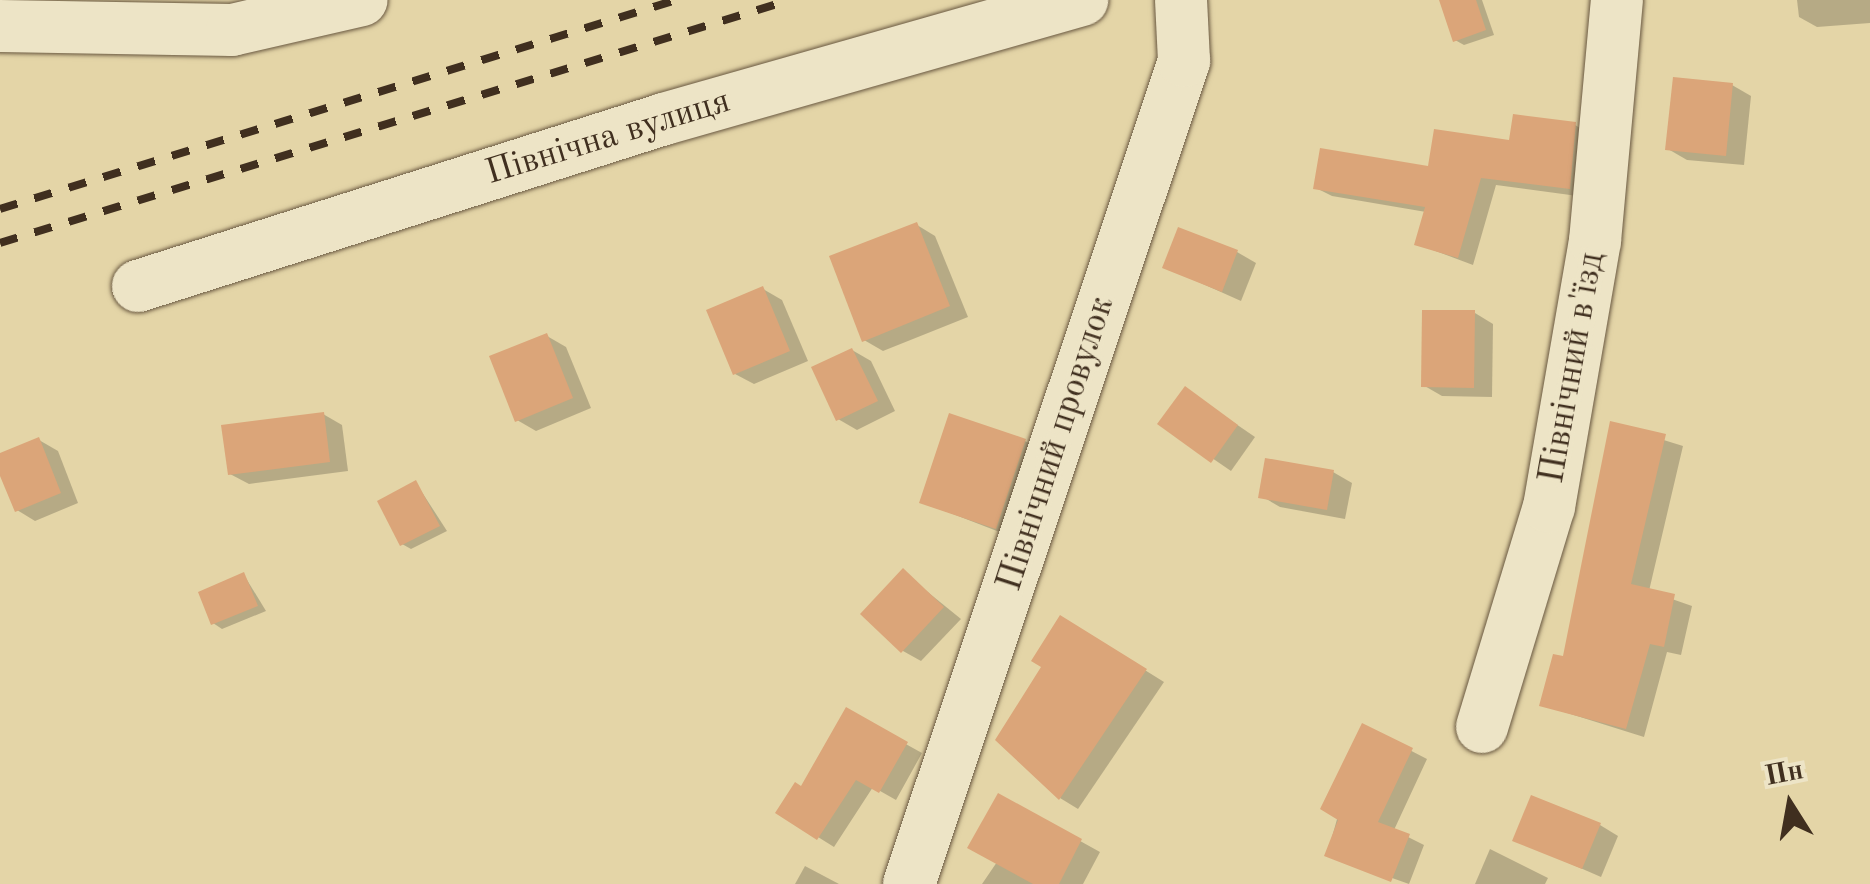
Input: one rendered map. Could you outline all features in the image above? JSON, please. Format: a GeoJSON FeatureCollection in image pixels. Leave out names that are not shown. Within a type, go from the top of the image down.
{"type":"FeatureCollection","features":[{"type":"Feature","properties":{"kind":"street"},"geometry":{"type":"LineString","coordinates":[[0,26],[232,30],[362,0]]}},
{"type":"Feature","properties":{"kind":"street","name":"Північна вулиця"},"geometry":{"type":"LineString","coordinates":[[138,286],[664,119],[1082,0]]}},
{"type":"Feature","properties":{"kind":"street","name":"Північний провулок"},"geometry":{"type":"LineString","coordinates":[[909,884],[1184,61],[1181,0]]}},
{"type":"Feature","properties":{"kind":"street","name":"Північний в'їзд"},"geometry":{"type":"LineString","coordinates":[[1482,727],[1549,507],[1595,241],[1617,0]]}},
{"type":"Feature","properties":{"kind":"building"},"geometry":{"type":"Polygon","coordinates":[[[1439,0],[1476,0],[1486,30],[1453,42],[1439,0]]]}},
{"type":"Feature","properties":{"kind":"building"},"geometry":{"type":"Polygon","coordinates":[[[1673,77],[1733,83],[1726,156],[1665,150],[1673,77]]]}},
{"type":"Feature","properties":{"kind":"building"},"geometry":{"type":"Polygon","coordinates":[[[1513,114],[1576,122],[1570,189],[1481,178],[1458,258],[1414,245],[1425,207],[1313,189],[1320,148],[1428,166],[1434,129],[1509,140],[1513,114]]]}},
{"type":"Feature","properties":{"kind":"building"},"geometry":{"type":"Polygon","coordinates":[[[917,222],[950,306],[862,342],[829,256],[917,222]]]}},
{"type":"Feature","properties":{"kind":"building"},"geometry":{"type":"Polygon","coordinates":[[[1178,227],[1238,250],[1222,292],[1162,268],[1178,227]]]}},
{"type":"Feature","properties":{"kind":"building"},"geometry":{"type":"Polygon","coordinates":[[[763,286],[790,351],[733,375],[706,310],[763,286]]]}},
{"type":"Feature","properties":{"kind":"building"},"geometry":{"type":"Polygon","coordinates":[[[1422,310],[1475,310],[1474,388],[1421,387],[1422,310]]]}},
{"type":"Feature","properties":{"kind":"building"},"geometry":{"type":"Polygon","coordinates":[[[547,333],[573,398],[515,422],[489,356],[547,333]]]}},
{"type":"Feature","properties":{"kind":"building"},"geometry":{"type":"Polygon","coordinates":[[[852,348],[878,401],[836,421],[811,367],[852,348]]]}},
{"type":"Feature","properties":{"kind":"building"},"geometry":{"type":"Polygon","coordinates":[[[1185,386],[1238,425],[1211,463],[1157,424],[1185,386]]]}},
{"type":"Feature","properties":{"kind":"building"},"geometry":{"type":"Polygon","coordinates":[[[324,412],[330,462],[228,475],[221,425],[324,412]]]}},
{"type":"Feature","properties":{"kind":"building"},"geometry":{"type":"Polygon","coordinates":[[[949,413],[1026,439],[996,529],[919,503],[949,413]]]}},
{"type":"Feature","properties":{"kind":"building"},"geometry":{"type":"Polygon","coordinates":[[[1610,421],[1666,434],[1631,584],[1675,594],[1664,647],[1650,644],[1626,729],[1539,706],[1553,654],[1563,656],[1610,421]]]}},
{"type":"Feature","properties":{"kind":"building"},"geometry":{"type":"Polygon","coordinates":[[[39,437],[61,493],[15,512],[0,476],[0,453],[39,437]]]}},
{"type":"Feature","properties":{"kind":"building"},"geometry":{"type":"Polygon","coordinates":[[[1265,458],[1334,470],[1327,510],[1258,498],[1265,458]]]}},
{"type":"Feature","properties":{"kind":"building"},"geometry":{"type":"Polygon","coordinates":[[[416,480],[440,526],[400,546],[377,501],[416,480]]]}},
{"type":"Feature","properties":{"kind":"building"},"geometry":{"type":"Polygon","coordinates":[[[903,568],[944,607],[901,653],[860,614],[903,568]]]}},
{"type":"Feature","properties":{"kind":"building"},"geometry":{"type":"Polygon","coordinates":[[[244,572],[258,606],[211,625],[198,592],[244,572]]]}},
{"type":"Feature","properties":{"kind":"building"},"geometry":{"type":"Polygon","coordinates":[[[1060,615],[1147,669],[1059,800],[995,740],[1041,667],[1031,661],[1060,615]]]}},
{"type":"Feature","properties":{"kind":"building"},"geometry":{"type":"Polygon","coordinates":[[[846,707],[908,742],[879,793],[856,780],[817,840],[775,813],[795,782],[801,786],[846,707]]]}},
{"type":"Feature","properties":{"kind":"building"},"geometry":{"type":"Polygon","coordinates":[[[1362,723],[1413,748],[1378,822],[1410,834],[1391,882],[1324,856],[1338,820],[1320,809],[1362,723]]]}},
{"type":"Feature","properties":{"kind":"building"},"geometry":{"type":"Polygon","coordinates":[[[998,793],[1082,839],[1059,884],[1033,884],[967,848],[998,793]]]}},
{"type":"Feature","properties":{"kind":"building"},"geometry":{"type":"Polygon","coordinates":[[[1531,795],[1601,823],[1582,869],[1512,841],[1531,795]]]}},
{"type":"Feature","properties":{"kind":"railway"},"geometry":{"type":"LineString","coordinates":[[0,209],[676,0]]}},
{"type":"Feature","properties":{"kind":"railway"},"geometry":{"type":"LineString","coordinates":[[0,243],[790,0]]}}]}
